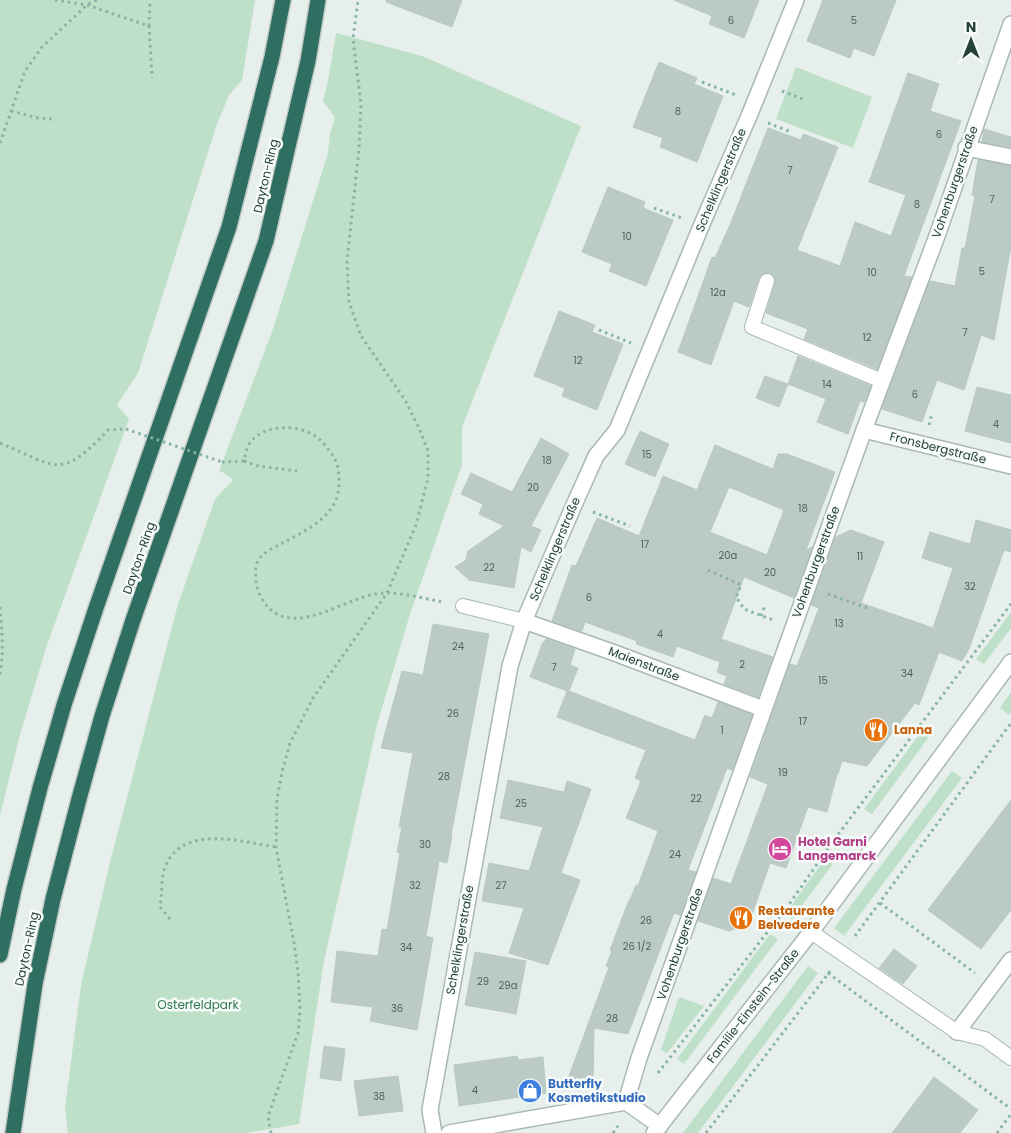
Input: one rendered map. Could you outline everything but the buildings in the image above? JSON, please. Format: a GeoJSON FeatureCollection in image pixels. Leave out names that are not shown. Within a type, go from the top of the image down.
{"type":"FeatureCollection","features":[{"type":"Feature","properties":{"kind":"highway","name":"Dayton-Ring"},"geometry":{"type":"LineString","coordinates":[[0,956],[14,889],[40,788],[66,699],[229,227],[272,58],[283,0]]}},
{"type":"Feature","properties":{"kind":"highway","name":"Dayton-Ring"},"geometry":{"type":"LineString","coordinates":[[13,1133],[35,984],[53,899],[79,799],[102,716],[134,620],[266,242],[308,61],[318,0]]}},
{"type":"Feature","properties":{"kind":"street","name":"Schelklingerstraße"},"geometry":{"type":"LineString","coordinates":[[434,1133],[430,1110],[508,675],[524,621],[596,456],[617,430],[796,0]]}},
{"type":"Feature","properties":{"kind":"street","name":"Vohenburgerstraße"},"geometry":{"type":"LineString","coordinates":[[629,1105],[639,1058],[807,587],[937,236],[966,148],[1011,25]]}},
{"type":"Feature","properties":{"kind":"street"},"geometry":{"type":"LineString","coordinates":[[966,148],[1011,157]]}},
{"type":"Feature","properties":{"kind":"street","name":"Fronsbergstraße"},"geometry":{"type":"LineString","coordinates":[[864,430],[1011,466]]}},
{"type":"Feature","properties":{"kind":"street","name":"Maienstraße"},"geometry":{"type":"LineString","coordinates":[[524,621],[763,709]]}},
{"type":"Feature","properties":{"kind":"street","name":"Familie-Einstein-Straße"},"geometry":{"type":"LineString","coordinates":[[657,1129],[811,932],[1011,662]]}},
{"type":"Feature","properties":{"kind":"street"},"geometry":{"type":"LineString","coordinates":[[957,1032],[1011,960]]}},
{"type":"Feature","properties":{"kind":"street"},"geometry":{"type":"LineString","coordinates":[[449,1133],[629,1105],[657,1129]]}},
{"type":"Feature","properties":{"kind":"lane"},"geometry":{"type":"LineString","coordinates":[[767,280],[752,327],[882,381]]}},
{"type":"Feature","properties":{"kind":"lane"},"geometry":{"type":"LineString","coordinates":[[463,606],[524,621]]}},
{"type":"Feature","properties":{"kind":"lane"},"geometry":{"type":"LineString","coordinates":[[811,932],[957,1032],[984,1039],[1011,1058]]}},
{"type":"Feature","properties":{"kind":"path"},"geometry":{"type":"LineString","coordinates":[[55,0],[87,5],[149,26]]}},
{"type":"Feature","properties":{"kind":"path"},"geometry":{"type":"LineString","coordinates":[[85,0],[87,5]]}},
{"type":"Feature","properties":{"kind":"path"},"geometry":{"type":"LineString","coordinates":[[0,143],[26,71],[42,47],[87,5],[97,0]]}},
{"type":"Feature","properties":{"kind":"path"},"geometry":{"type":"LineString","coordinates":[[150,0],[149,26],[152,78]]}},
{"type":"Feature","properties":{"kind":"path"},"geometry":{"type":"LineString","coordinates":[[270,1133],[268,1116],[298,1033],[300,1009],[294,943],[276,847],[277,799],[282,772],[290,743],[313,698],[387,593],[416,525],[428,478],[428,451],[418,426],[405,400],[361,336],[349,302],[346,262],[359,149],[361,104],[353,39],[358,0]]}},
{"type":"Feature","properties":{"kind":"path"},"geometry":{"type":"LineString","coordinates":[[702,82],[755,102]]}},
{"type":"Feature","properties":{"kind":"path"},"geometry":{"type":"LineString","coordinates":[[11,111],[38,118],[53,119]]}},
{"type":"Feature","properties":{"kind":"path"},"geometry":{"type":"LineString","coordinates":[[654,208],[702,224]]}},
{"type":"Feature","properties":{"kind":"path"},"geometry":{"type":"LineString","coordinates":[[599,330],[651,351]]}},
{"type":"Feature","properties":{"kind":"path"},"geometry":{"type":"LineString","coordinates":[[244,461],[248,446],[264,432],[281,427],[299,428],[318,438],[335,457],[339,473],[339,491],[334,505],[325,517],[300,534],[266,552],[256,567],[256,587],[262,601],[273,612],[286,617],[307,618],[368,594],[387,593],[463,606]]}},
{"type":"Feature","properties":{"kind":"path"},"geometry":{"type":"LineString","coordinates":[[0,443],[44,464],[57,466],[75,460],[108,430],[126,429],[222,462],[244,461],[258,466],[297,471]]}},
{"type":"Feature","properties":{"kind":"path"},"geometry":{"type":"LineString","coordinates":[[574,505],[630,526]]}},
{"type":"Feature","properties":{"kind":"path"},"geometry":{"type":"LineString","coordinates":[[708,570],[741,585],[736,597],[744,610],[793,628]]}},
{"type":"Feature","properties":{"kind":"path"},"geometry":{"type":"LineString","coordinates":[[807,587],[870,608]]}},
{"type":"Feature","properties":{"kind":"path"},"geometry":{"type":"LineString","coordinates":[[655,1078],[790,903],[842,829],[1011,604]]}},
{"type":"Feature","properties":{"kind":"path"},"geometry":{"type":"LineString","coordinates":[[761,616],[764,605]]}},
{"type":"Feature","properties":{"kind":"path"},"geometry":{"type":"LineString","coordinates":[[0,607],[2,663],[0,674]]}},
{"type":"Feature","properties":{"kind":"path"},"geometry":{"type":"LineString","coordinates":[[706,1133],[828,973],[1011,723]]}},
{"type":"Feature","properties":{"kind":"path"},"geometry":{"type":"LineString","coordinates":[[170,919],[160,907],[165,865],[177,848],[195,840],[216,839],[276,847]]}},
{"type":"Feature","properties":{"kind":"path"},"geometry":{"type":"LineString","coordinates":[[880,903],[992,986]]}},
{"type":"Feature","properties":{"kind":"path"},"geometry":{"type":"LineString","coordinates":[[828,973],[1011,1109]]}},
{"type":"Feature","properties":{"kind":"path"},"geometry":{"type":"LineString","coordinates":[[725,976],[732,979]]}},
{"type":"Feature","properties":{"kind":"path"},"geometry":{"type":"LineString","coordinates":[[613,1133],[629,1105]]}},
{"type":"Feature","properties":{"kind":"path"},"geometry":{"type":"LineString","coordinates":[[997,1133],[1011,1114]]}},
{"type":"Feature","properties":{"kind":"green space"},"geometry":{"type":"Polygon","coordinates":[[[0,0],[255,0],[242,80],[229,95],[216,127],[138,373],[117,405],[129,419],[46,648],[19,738],[0,816],[0,0]]]}},
{"type":"Feature","properties":{"kind":"green space","name":"Osterfeldpark"},"geometry":{"type":"Polygon","coordinates":[[[336,33],[422,56],[581,126],[462,427],[462,465],[410,614],[377,725],[324,961],[299,1124],[246,1133],[68,1133],[65,1108],[81,985],[111,858],[178,604],[215,499],[233,480],[219,471],[273,329],[328,153],[330,134],[335,117],[323,101],[336,33]]]}},
{"type":"Feature","properties":{"kind":"green space"},"geometry":{"type":"Polygon","coordinates":[[[796,67],[872,97],[853,148],[776,119],[796,67]]]}},
{"type":"Feature","properties":{"kind":"green space"},"geometry":{"type":"Polygon","coordinates":[[[1011,612],[1011,628],[984,664],[976,659],[1011,612]]]}},
{"type":"Feature","properties":{"kind":"green space"},"geometry":{"type":"Polygon","coordinates":[[[1011,692],[1011,712],[1009,715],[1000,708],[1011,692]]]}},
{"type":"Feature","properties":{"kind":"green space"},"geometry":{"type":"Polygon","coordinates":[[[924,728],[932,733],[872,814],[864,809],[924,728]]]}},
{"type":"Feature","properties":{"kind":"green space"},"geometry":{"type":"Polygon","coordinates":[[[952,771],[962,778],[844,936],[834,928],[952,771]]]}},
{"type":"Feature","properties":{"kind":"green space"},"geometry":{"type":"Polygon","coordinates":[[[825,859],[833,864],[792,919],[785,914],[825,859]]]}},
{"type":"Feature","properties":{"kind":"green space"},"geometry":{"type":"Polygon","coordinates":[[[770,934],[778,939],[684,1064],[677,1059],[770,934]]]}},
{"type":"Feature","properties":{"kind":"green space"},"geometry":{"type":"Polygon","coordinates":[[[808,966],[818,973],[698,1133],[683,1133],[808,966]]]}},
{"type":"Feature","properties":{"kind":"green space"},"geometry":{"type":"Polygon","coordinates":[[[679,997],[704,1006],[667,1053],[661,1050],[679,997]]]}},
{"type":"Feature","properties":{"kind":"place","name":"Lanna"},"geometry":{"type":"Point","coordinates":[876,730]}},
{"type":"Feature","properties":{"kind":"place","name":"Hotel Garni Langemarck"},"geometry":{"type":"Point","coordinates":[780,849]}},
{"type":"Feature","properties":{"kind":"place","name":"Restaurante Belvedere"},"geometry":{"type":"Point","coordinates":[741,918]}},
{"type":"Feature","properties":{"kind":"place","name":"Butterfly Kosmetikstudio"},"geometry":{"type":"Point","coordinates":[530,1091]}}]}
